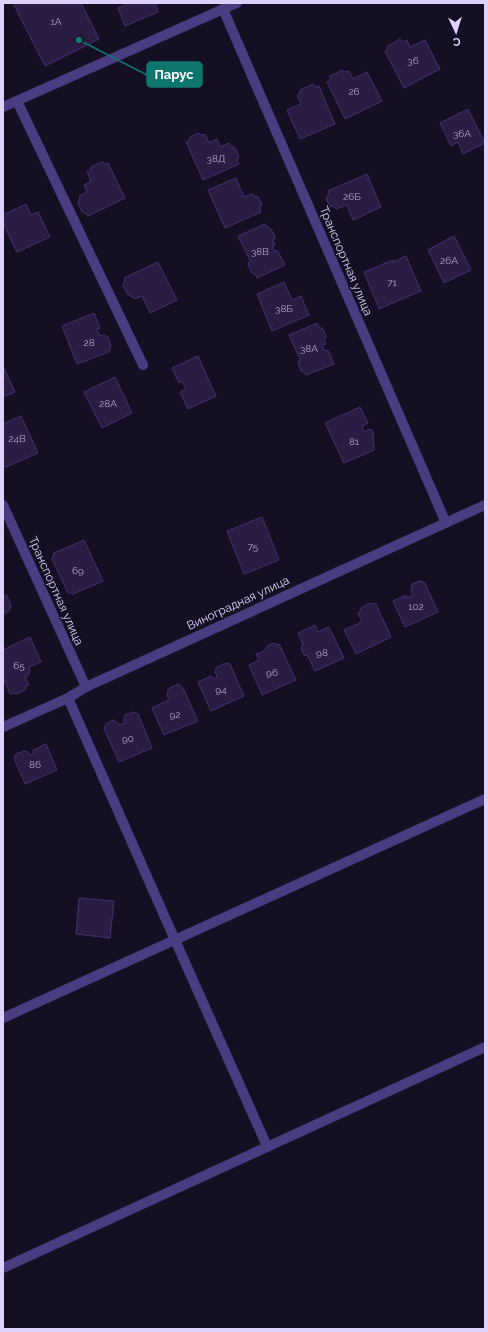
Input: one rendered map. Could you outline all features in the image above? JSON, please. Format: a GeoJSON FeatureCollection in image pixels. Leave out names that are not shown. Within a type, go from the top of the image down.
{"type":"FeatureCollection","features":[{"type":"Feature","properties":{"kind":"street"},"geometry":{"type":"LineString","coordinates":[[3,107],[237,3]]}},
{"type":"Feature","properties":{"kind":"street","name":"Транспортная улица"},"geometry":{"type":"LineString","coordinates":[[223,9],[446,523]]}},
{"type":"Feature","properties":{"kind":"street"},"geometry":{"type":"LineString","coordinates":[[17,101],[143,365]]}},
{"type":"Feature","properties":{"kind":"street","name":"Транспортная улица"},"geometry":{"type":"LineString","coordinates":[[3,505],[86,687]]}},
{"type":"Feature","properties":{"kind":"street","name":"Виноградная улица"},"geometry":{"type":"LineString","coordinates":[[3,727],[68,698],[86,687],[485,505]]}},
{"type":"Feature","properties":{"kind":"street"},"geometry":{"type":"LineString","coordinates":[[68,698],[174,940],[267,1146]]}},
{"type":"Feature","properties":{"kind":"street"},"geometry":{"type":"LineString","coordinates":[[3,1018],[485,799]]}},
{"type":"Feature","properties":{"kind":"street"},"geometry":{"type":"LineString","coordinates":[[3,1268],[485,1047]]}},
{"type":"Feature","properties":{"kind":"building"},"geometry":{"type":"Polygon","coordinates":[[[13,3],[81,3],[99,39],[45,66],[13,3]]]}},
{"type":"Feature","properties":{"kind":"building"},"geometry":{"type":"Polygon","coordinates":[[[129,3],[155,3],[158,12],[125,26],[118,8],[129,3]]]}},
{"type":"Feature","properties":{"kind":"building"},"geometry":{"type":"Polygon","coordinates":[[[400,39],[403,42],[407,40],[410,47],[425,40],[440,69],[404,88],[385,51],[387,50],[388,46],[400,39]]]}},
{"type":"Feature","properties":{"kind":"building"},"geometry":{"type":"Polygon","coordinates":[[[342,70],[346,72],[349,71],[353,79],[367,72],[382,101],[345,119],[327,82],[330,80],[330,76],[342,70]]]}},
{"type":"Feature","properties":{"kind":"building"},"geometry":{"type":"Polygon","coordinates":[[[313,84],[316,87],[319,86],[335,124],[300,139],[287,110],[301,104],[297,95],[300,94],[300,90],[313,84]]]}},
{"type":"Feature","properties":{"kind":"building"},"geometry":{"type":"Polygon","coordinates":[[[468,109],[485,143],[463,154],[458,142],[451,146],[440,123],[468,109]]]}},
{"type":"Feature","properties":{"kind":"building"},"geometry":{"type":"Polygon","coordinates":[[[198,133],[202,135],[205,134],[209,143],[217,139],[220,147],[229,143],[235,148],[239,156],[237,161],[239,164],[203,180],[186,142],[189,141],[190,137],[198,133]]]}},
{"type":"Feature","properties":{"kind":"building"},"geometry":{"type":"Polygon","coordinates":[[[102,162],[106,164],[108,163],[125,198],[88,216],[82,212],[78,203],[80,198],[79,196],[87,192],[84,185],[91,181],[87,172],[90,171],[91,167],[102,162]]]}},
{"type":"Feature","properties":{"kind":"building"},"geometry":{"type":"Polygon","coordinates":[[[367,174],[381,207],[353,220],[347,205],[336,209],[335,207],[330,206],[326,199],[329,193],[328,191],[367,174]]]}},
{"type":"Feature","properties":{"kind":"building"},"geometry":{"type":"Polygon","coordinates":[[[236,178],[244,197],[253,194],[255,197],[258,197],[262,205],[260,208],[261,212],[225,228],[208,190],[236,178]]]}},
{"type":"Feature","properties":{"kind":"building"},"geometry":{"type":"Polygon","coordinates":[[[26,204],[31,215],[38,212],[50,237],[17,252],[3,223],[3,215],[26,204]]]}},
{"type":"Feature","properties":{"kind":"building"},"geometry":{"type":"Polygon","coordinates":[[[265,224],[271,229],[275,237],[273,241],[275,245],[272,246],[275,252],[277,250],[285,265],[257,278],[256,275],[252,273],[248,265],[250,260],[238,236],[265,224]]]}},
{"type":"Feature","properties":{"kind":"building"},"geometry":{"type":"Polygon","coordinates":[[[454,236],[471,270],[444,283],[428,250],[454,236]]]}},
{"type":"Feature","properties":{"kind":"building"},"geometry":{"type":"Polygon","coordinates":[[[406,256],[421,291],[379,309],[364,272],[406,256]]]}},
{"type":"Feature","properties":{"kind":"building"},"geometry":{"type":"Polygon","coordinates":[[[158,262],[177,300],[150,313],[142,296],[134,299],[128,295],[123,285],[125,280],[124,278],[158,262]]]}},
{"type":"Feature","properties":{"kind":"building"},"geometry":{"type":"Polygon","coordinates":[[[284,282],[292,300],[301,296],[309,315],[272,331],[257,294],[284,282]]]}},
{"type":"Feature","properties":{"kind":"building"},"geometry":{"type":"Polygon","coordinates":[[[94,313],[100,328],[97,329],[100,336],[103,335],[108,337],[111,346],[109,352],[77,364],[62,326],[94,313]]]}},
{"type":"Feature","properties":{"kind":"building"},"geometry":{"type":"Polygon","coordinates":[[[317,323],[319,327],[323,329],[326,336],[324,341],[326,344],[322,345],[325,351],[328,350],[334,364],[306,375],[301,371],[298,363],[300,359],[289,335],[317,323]]]}},
{"type":"Feature","properties":{"kind":"building"},"geometry":{"type":"Polygon","coordinates":[[[198,356],[216,396],[188,409],[180,392],[186,389],[182,381],[179,383],[172,368],[198,356]]]}},
{"type":"Feature","properties":{"kind":"building"},"geometry":{"type":"Polygon","coordinates":[[[3,366],[15,392],[3,397],[3,366]]]}},
{"type":"Feature","properties":{"kind":"building"},"geometry":{"type":"Polygon","coordinates":[[[115,377],[132,413],[102,428],[84,392],[115,377]]]}},
{"type":"Feature","properties":{"kind":"building"},"geometry":{"type":"Polygon","coordinates":[[[360,407],[368,423],[362,426],[364,432],[370,429],[373,431],[374,450],[344,463],[325,423],[360,407]]]}},
{"type":"Feature","properties":{"kind":"building"},"geometry":{"type":"Polygon","coordinates":[[[21,416],[38,453],[6,467],[3,466],[3,424],[21,416]]]}},
{"type":"Feature","properties":{"kind":"building"},"geometry":{"type":"Polygon","coordinates":[[[262,517],[279,560],[244,574],[227,531],[262,517]]]}},
{"type":"Feature","properties":{"kind":"building"},"geometry":{"type":"Polygon","coordinates":[[[84,540],[103,581],[73,594],[68,593],[52,559],[54,553],[84,540]]]}},
{"type":"Feature","properties":{"kind":"building"},"geometry":{"type":"Polygon","coordinates":[[[420,581],[425,583],[438,612],[405,627],[393,601],[406,595],[407,598],[413,595],[411,590],[412,584],[420,581]]]}},
{"type":"Feature","properties":{"kind":"building"},"geometry":{"type":"Polygon","coordinates":[[[3,595],[7,596],[11,606],[9,611],[3,614],[3,595]]]}},
{"type":"Feature","properties":{"kind":"building"},"geometry":{"type":"Polygon","coordinates":[[[370,603],[376,604],[391,637],[356,654],[344,630],[362,622],[358,613],[360,612],[361,608],[370,603]]]}},
{"type":"Feature","properties":{"kind":"building"},"geometry":{"type":"Polygon","coordinates":[[[315,625],[318,632],[329,627],[344,658],[315,671],[308,656],[304,655],[301,648],[303,645],[298,633],[315,625]]]}},
{"type":"Feature","properties":{"kind":"building"},"geometry":{"type":"Polygon","coordinates":[[[30,637],[41,662],[29,667],[30,671],[28,676],[25,677],[29,685],[26,686],[25,690],[17,694],[10,694],[3,677],[3,650],[30,637]]]}},
{"type":"Feature","properties":{"kind":"building"},"geometry":{"type":"Polygon","coordinates":[[[274,643],[279,644],[296,680],[262,695],[249,665],[259,660],[256,654],[264,651],[268,645],[274,643]]]}},
{"type":"Feature","properties":{"kind":"building"},"geometry":{"type":"Polygon","coordinates":[[[226,663],[230,664],[244,696],[211,711],[198,682],[211,676],[213,679],[217,677],[215,671],[217,667],[226,663]]]}},
{"type":"Feature","properties":{"kind":"building"},"geometry":{"type":"Polygon","coordinates":[[[178,684],[183,688],[198,721],[164,735],[152,708],[169,700],[167,695],[168,689],[178,684]]]}},
{"type":"Feature","properties":{"kind":"building"},"geometry":{"type":"Polygon","coordinates":[[[133,712],[138,714],[152,748],[119,762],[104,729],[106,724],[113,720],[119,725],[125,723],[125,715],[133,712]]]}},
{"type":"Feature","properties":{"kind":"building"},"geometry":{"type":"Polygon","coordinates":[[[46,744],[57,770],[25,784],[14,758],[16,754],[24,751],[28,752],[30,755],[34,753],[33,750],[46,744]]]}},
{"type":"Feature","properties":{"kind":"building"},"geometry":{"type":"Polygon","coordinates":[[[79,898],[114,901],[110,938],[76,934],[79,898]]]}},
{"type":"Feature","properties":{"kind":"place","name":"Парус"},"geometry":{"type":"Point","coordinates":[79,40]}}]}
